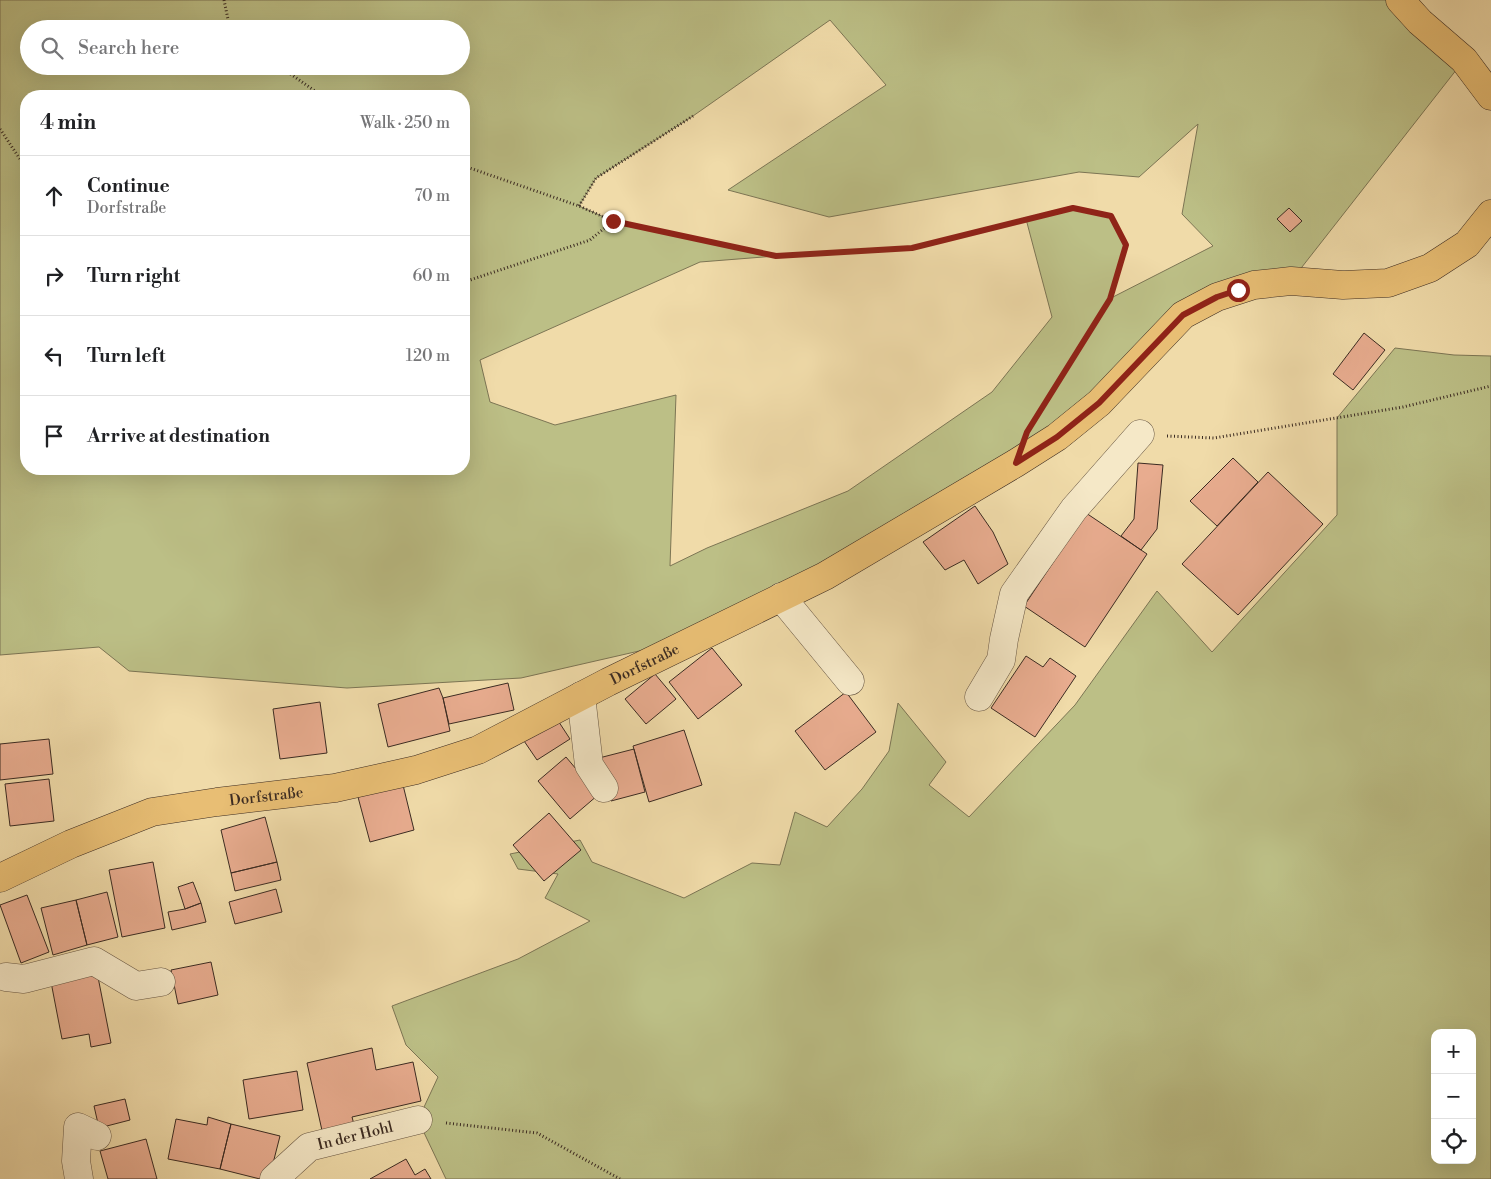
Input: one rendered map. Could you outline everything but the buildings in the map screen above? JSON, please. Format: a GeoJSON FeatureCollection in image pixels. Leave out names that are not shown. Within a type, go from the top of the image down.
{"type":"FeatureCollection","features":[{"type":"Feature","properties":{"kind":"main road"},"geometry":{"type":"LineString","coordinates":[[1400,0],[1420,22],[1464,60],[1491,96]]}},
{"type":"Feature","properties":{"kind":"main road","name":"Dorfstraße"},"geometry":{"type":"LineString","coordinates":[[1,874],[152,812],[335,788],[416,770],[478,750],[581,696],[825,576],[1057,437],[1099,403],[1183,315],[1217,297],[1254,285],[1290,282],[1343,285],[1388,283],[1430,268],[1467,244],[1491,214]]}},
{"type":"Feature","properties":{"kind":"street"},"geometry":{"type":"LineString","coordinates":[[979,697],[1002,660],[1004,639],[1014,594],[1074,509],[1140,434]]}},
{"type":"Feature","properties":{"kind":"street"},"geometry":{"type":"LineString","coordinates":[[781,597],[850,681]]}},
{"type":"Feature","properties":{"kind":"street"},"geometry":{"type":"LineString","coordinates":[[581,696],[590,765],[604,788]]}},
{"type":"Feature","properties":{"kind":"street"},"geometry":{"type":"LineString","coordinates":[[2,974],[24,979],[94,961],[136,986],[161,982]]}},
{"type":"Feature","properties":{"kind":"street","name":"In der Hohl"},"geometry":{"type":"LineString","coordinates":[[274,1179],[309,1148],[418,1120]]}},
{"type":"Feature","properties":{"kind":"street"},"geometry":{"type":"LineString","coordinates":[[79,1179],[76,1160],[78,1127],[97,1136]]}},
{"type":"Feature","properties":{"kind":"path"},"geometry":{"type":"LineString","coordinates":[[224,0],[228,20]]}},
{"type":"Feature","properties":{"kind":"path"},"geometry":{"type":"LineString","coordinates":[[292,75],[313,90]]}},
{"type":"Feature","properties":{"kind":"path"},"geometry":{"type":"LineString","coordinates":[[579,206],[596,178],[693,116]]}},
{"type":"Feature","properties":{"kind":"path"},"geometry":{"type":"LineString","coordinates":[[0,129],[20,159]]}},
{"type":"Feature","properties":{"kind":"path"},"geometry":{"type":"LineString","coordinates":[[470,168],[579,206],[613,221],[776,256],[912,248],[1073,208],[1111,216],[1126,245],[1110,299],[1037,415]]}},
{"type":"Feature","properties":{"kind":"path"},"geometry":{"type":"LineString","coordinates":[[470,280],[590,240],[613,221]]}},
{"type":"Feature","properties":{"kind":"path"},"geometry":{"type":"LineString","coordinates":[[1140,434],[1214,438],[1403,407],[1491,386]]}},
{"type":"Feature","properties":{"kind":"path"},"geometry":{"type":"LineString","coordinates":[[418,1120],[537,1133],[620,1179]]}},
{"type":"Feature","properties":{"kind":"green space"},"geometry":{"type":"Polygon","coordinates":[[[0,0],[1400,0],[1464,60],[1291,281],[1217,297],[1099,403],[696,638],[521,678],[347,688],[129,671],[99,647],[0,655],[0,0]],[[830,20],[693,116],[596,178],[579,206],[613,221],[776,256],[700,262],[480,360],[490,402],[555,425],[676,395],[670,566],[707,548],[848,491],[992,392],[1052,317],[1026,219],[1073,207],[1111,216],[1125,245],[1111,298],[1213,246],[1182,214],[1198,124],[1139,177],[1079,172],[829,217],[728,190],[886,85],[830,20]]]}},
{"type":"Feature","properties":{"kind":"green space"},"geometry":{"type":"Polygon","coordinates":[[[1395,348],[1454,355],[1491,356],[1491,1179],[446,1179],[418,1120],[438,1077],[406,1045],[392,1006],[518,959],[590,921],[545,898],[558,874],[518,869],[510,854],[580,840],[592,862],[684,898],[752,863],[780,865],[795,812],[827,827],[862,789],[889,751],[898,703],[946,762],[929,785],[969,817],[1075,705],[1157,591],[1212,652],[1337,515],[1337,418],[1395,348]]]}},
{"type":"Feature","properties":{"kind":"route"},"geometry":{"type":"LineString","coordinates":[[613,221],[776,256],[912,248],[1073,208],[1111,216],[1126,245],[1110,299],[1027,432],[1016,463],[1057,437],[1099,403],[1183,315],[1217,297],[1238,290]]}}]}
